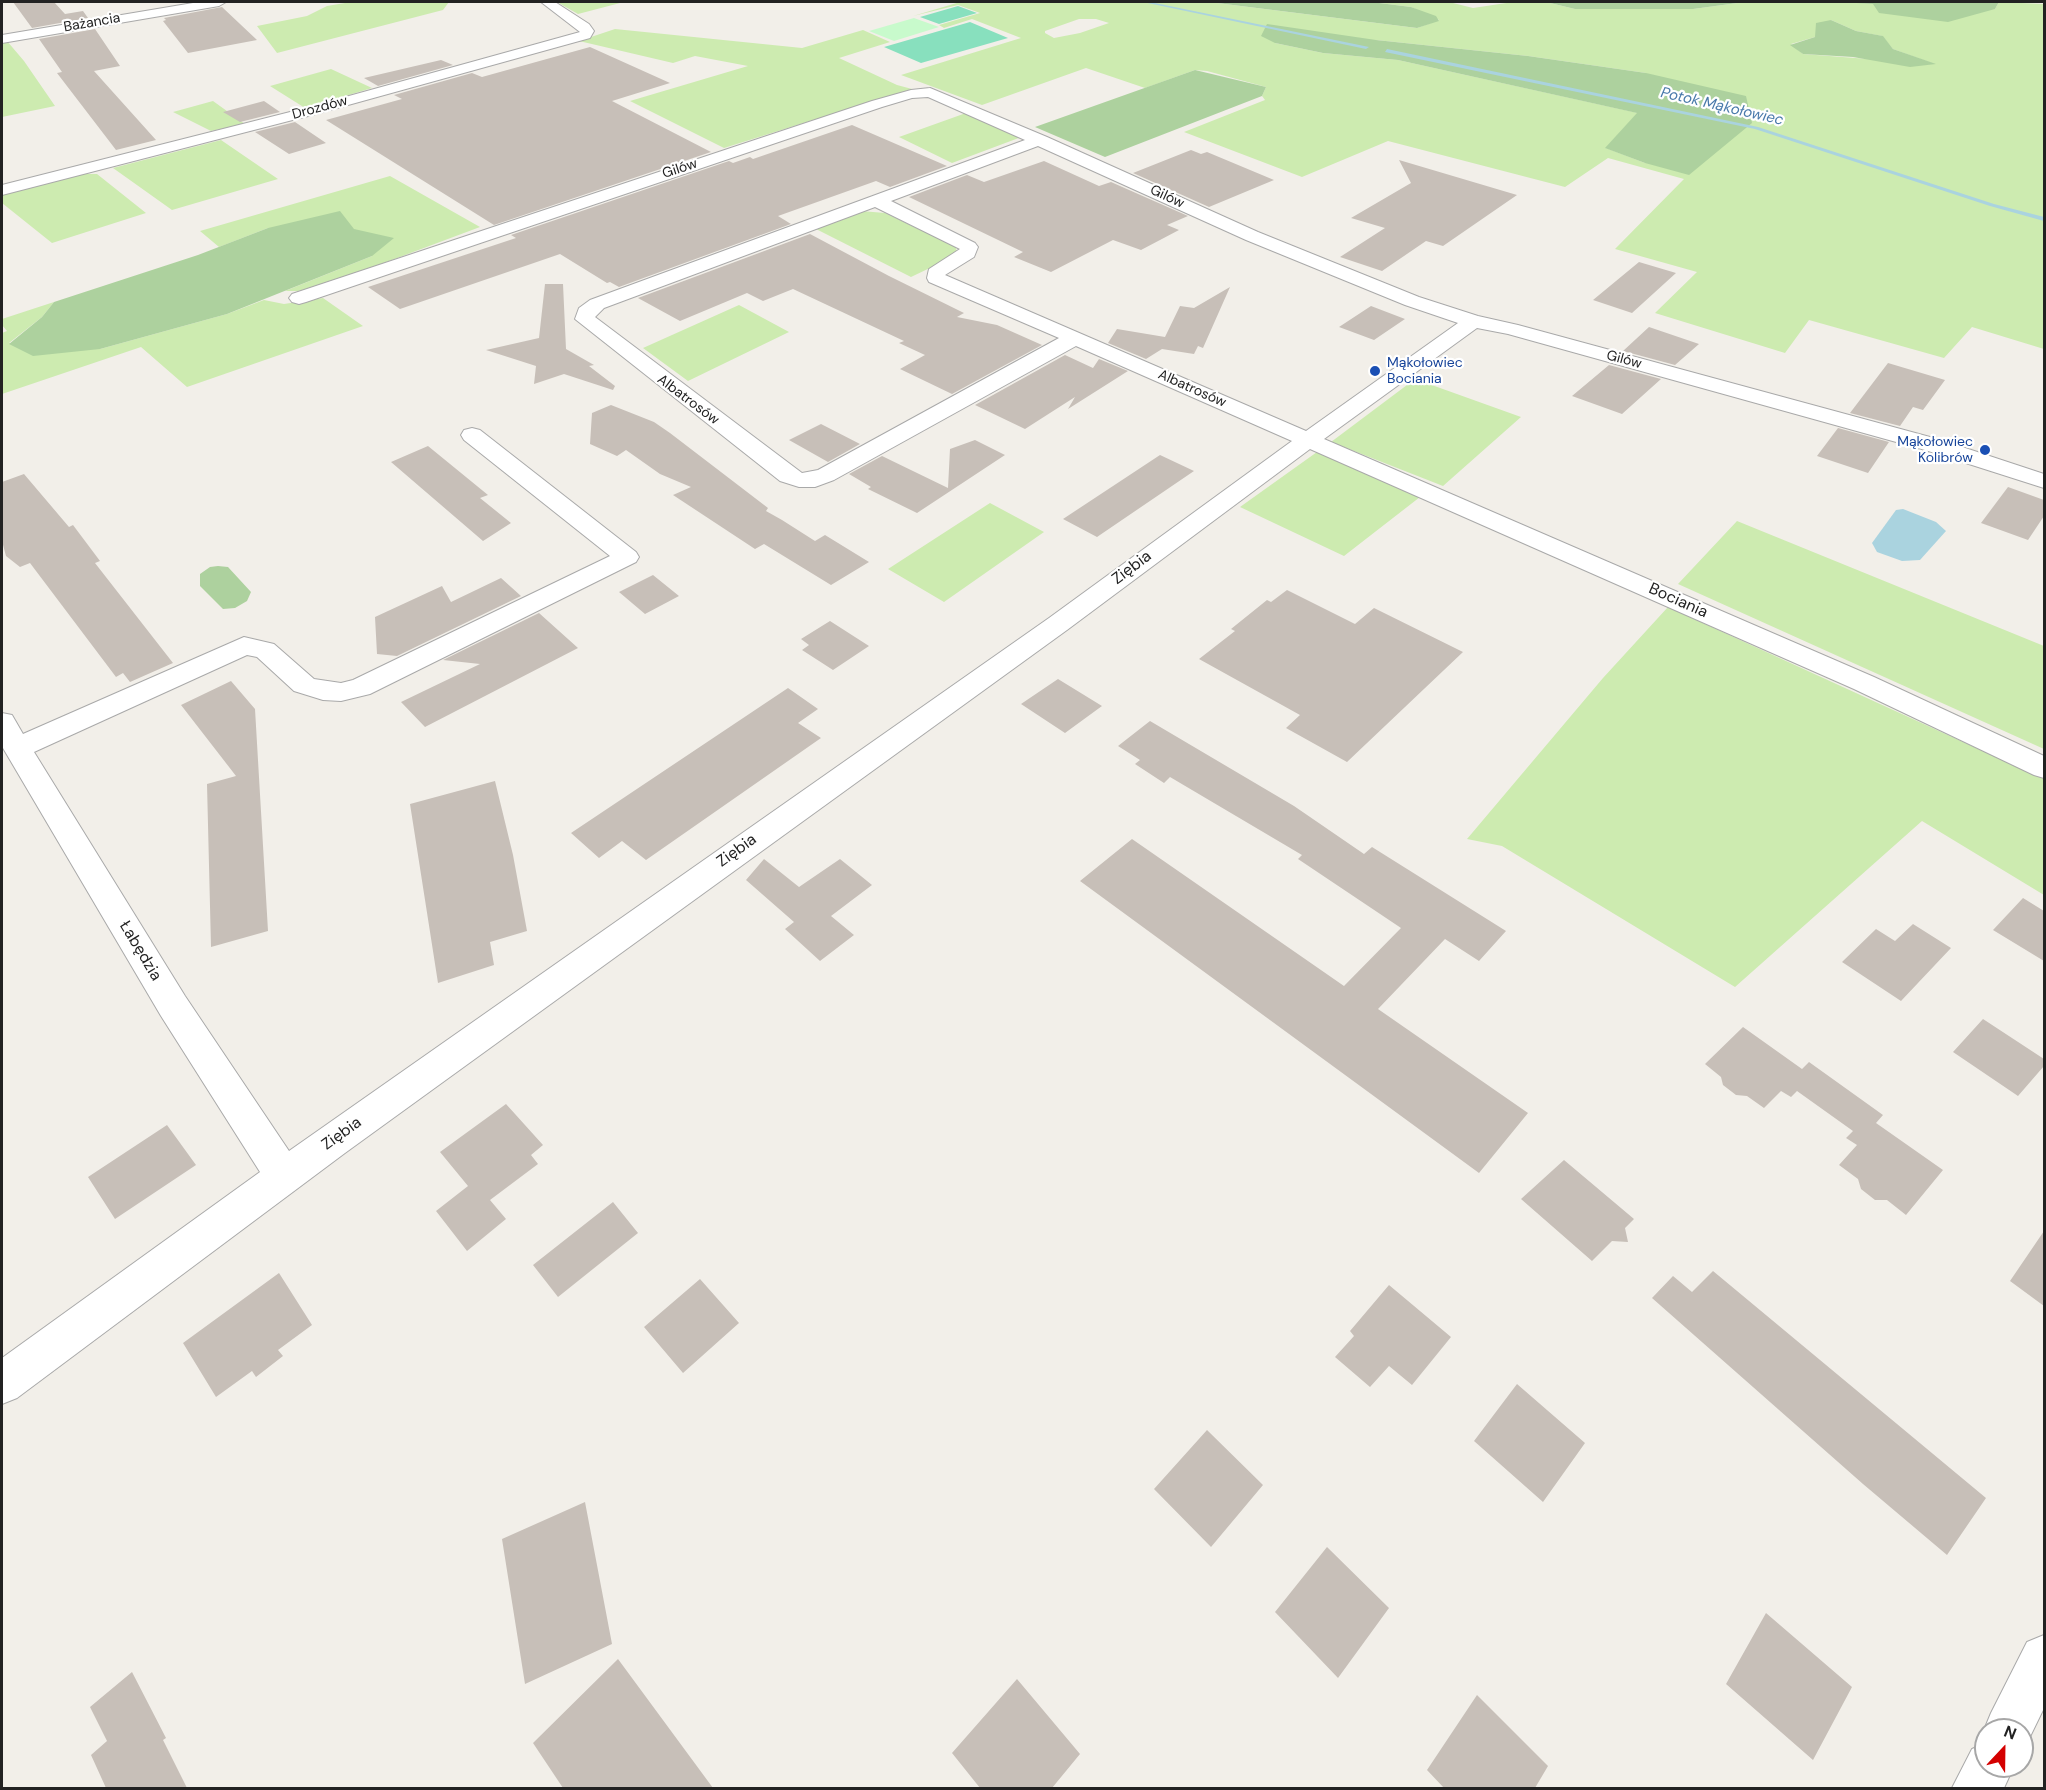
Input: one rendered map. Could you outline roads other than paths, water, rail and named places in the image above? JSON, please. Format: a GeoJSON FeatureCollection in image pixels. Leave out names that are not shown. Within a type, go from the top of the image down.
{"type":"FeatureCollection","features":[{"type":"Feature","properties":{"kind":"street","name":"Bażancia"},"geometry":{"type":"LineString","coordinates":[[2,39],[219,2]]}},
{"type":"Feature","properties":{"kind":"street","name":"Drozdów"},"geometry":{"type":"LineString","coordinates":[[2,190],[347,101],[585,35],[587,32],[584,27],[547,2]]}},
{"type":"Feature","properties":{"kind":"street","name":"Gilów"},"geometry":{"type":"LineString","coordinates":[[299,298],[910,94],[930,92],[1251,236],[1412,301],[1473,321],[1523,332],[1986,460],[2044,481]]}},
{"type":"Feature","properties":{"kind":"street","name":"Albatrosów"},"geometry":{"type":"LineString","coordinates":[[1041,140],[615,297],[586,312],[585,319],[788,476],[799,480],[814,480],[826,476],[1075,338]]}},
{"type":"Feature","properties":{"kind":"street","name":"Albatrosów"},"geometry":{"type":"LineString","coordinates":[[877,201],[969,247],[968,253],[936,273],[936,278],[1308,441]]}},
{"type":"Feature","properties":{"kind":"street","name":"Ziębia"},"geometry":{"type":"LineString","coordinates":[[2,1383],[576,964],[1058,624],[1473,321]]}},
{"type":"Feature","properties":{"kind":"street"},"geometry":{"type":"LineString","coordinates":[[9,735],[244,646],[265,650],[304,686],[323,691],[341,692],[360,688],[627,557],[472,435]]}},
{"type":"Feature","properties":{"kind":"street","name":"Bociania"},"geometry":{"type":"LineString","coordinates":[[1308,441],[1864,683],[2044,768]]}},
{"type":"Feature","properties":{"kind":"street","name":"Łabędzia"},"geometry":{"type":"LineString","coordinates":[[9,735],[173,1006],[284,1176]]}},
{"type":"Feature","properties":{"kind":"street"},"geometry":{"type":"LineString","coordinates":[[2014,1718],[2044,1659]]}},
{"type":"Feature","properties":{"kind":"water"},"geometry":{"type":"Polygon","coordinates":[[[1903,509],[1936,522],[1946,531],[1920,560],[1902,561],[1877,552],[1872,543],[1896,510],[1903,509]]]}},
{"type":"Feature","properties":{"kind":"waterway","name":"Potok Mąkołowiec"},"geometry":{"type":"LineString","coordinates":[[1145,2],[1366,47]]}},
{"type":"Feature","properties":{"kind":"waterway","name":"Potok Mąkołowiec"},"geometry":{"type":"LineString","coordinates":[[1387,51],[1756,128],[1992,205],[2044,219]]}},
{"type":"Feature","properties":{"kind":"place","name":"Mąkołowiec Bociania"},"geometry":{"type":"Point","coordinates":[1375,371]}},
{"type":"Feature","properties":{"kind":"place","name":"Mąkołowiec Kolibrów"},"geometry":{"type":"Point","coordinates":[1985,450]}}]}
